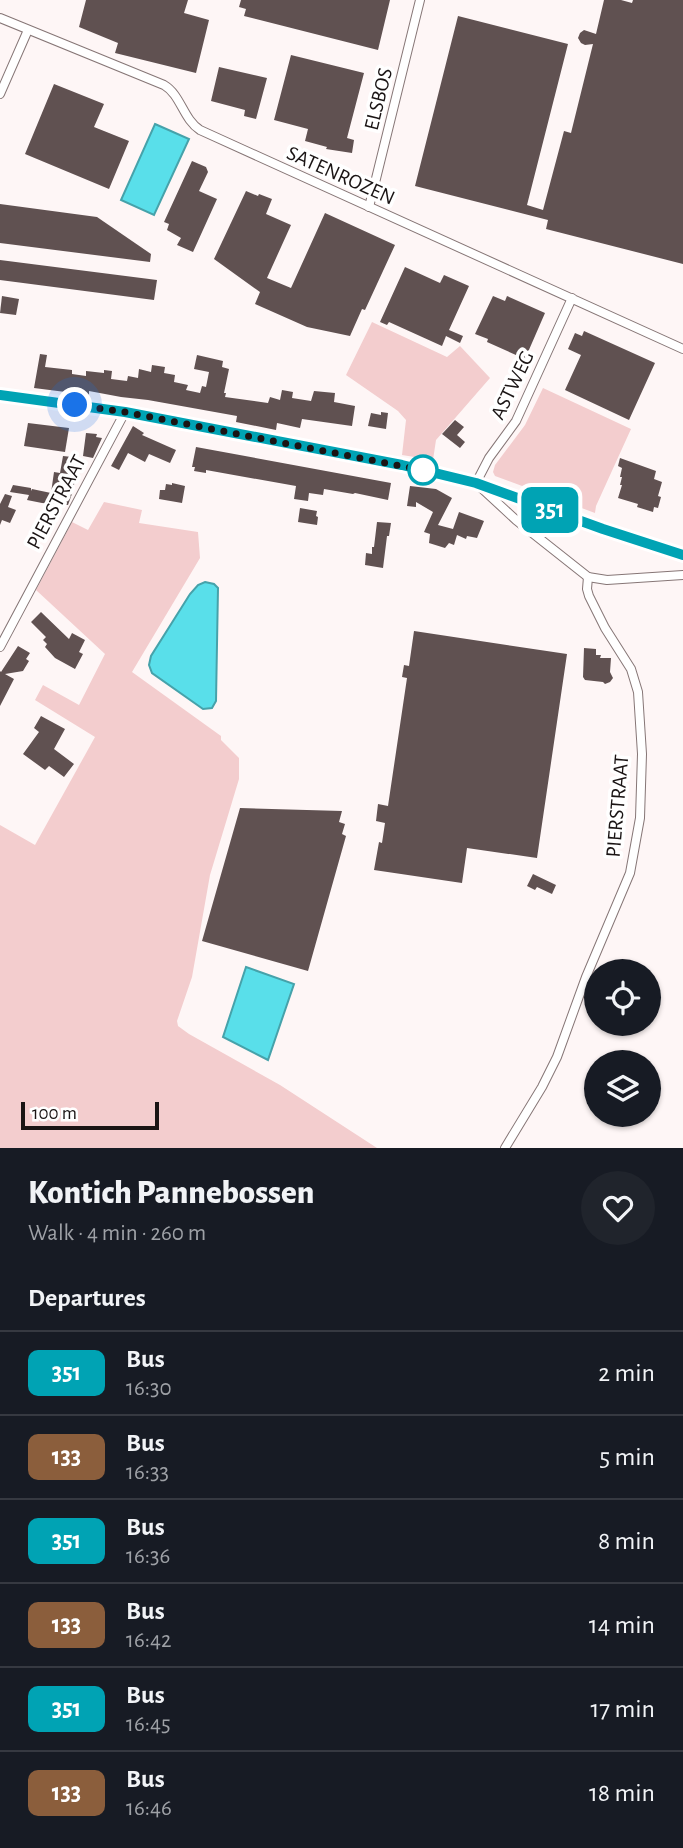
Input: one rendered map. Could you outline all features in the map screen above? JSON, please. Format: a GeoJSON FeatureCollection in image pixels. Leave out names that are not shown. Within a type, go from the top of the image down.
{"type":"FeatureCollection","features":[{"type":"Feature","properties":{"kind":"street","name":"ELSBOS"},"geometry":{"type":"LineString","coordinates":[[369,207],[420,0]]}},
{"type":"Feature","properties":{"kind":"street","name":"SATENROZEN"},"geometry":{"type":"LineString","coordinates":[[0,18],[164,85],[171,89],[190,121],[200,130],[683,349]]}},
{"type":"Feature","properties":{"kind":"street"},"geometry":{"type":"LineString","coordinates":[[0,94],[29,30]]}},
{"type":"Feature","properties":{"kind":"street","name":"ASTWEG"},"geometry":{"type":"LineString","coordinates":[[476,483],[489,458],[516,421],[572,298]]}},
{"type":"Feature","properties":{"kind":"street"},"geometry":{"type":"LineString","coordinates":[[0,395],[125,412],[402,465],[476,483],[683,555]]}},
{"type":"Feature","properties":{"kind":"street","name":"PIERSTRAAT"},"geometry":{"type":"LineString","coordinates":[[0,647],[125,412]]}},
{"type":"Feature","properties":{"kind":"street"},"geometry":{"type":"LineString","coordinates":[[476,483],[516,520],[589,578],[607,580],[683,575]]}},
{"type":"Feature","properties":{"kind":"street","name":"PIERSTRAAT"},"geometry":{"type":"LineString","coordinates":[[505,1148],[557,1057],[586,977],[630,873],[640,818],[642,754],[638,692],[631,668],[605,628],[589,596],[589,578]]}},
{"type":"Feature","properties":{"kind":"shaded area"},"geometry":{"type":"Polygon","coordinates":[[[372,322],[447,357],[460,346],[490,378],[436,440],[433,460],[402,455],[406,420],[398,411],[346,375],[372,322]]]}},
{"type":"Feature","properties":{"kind":"shaded area"},"geometry":{"type":"Polygon","coordinates":[[[543,388],[631,429],[595,513],[495,476],[493,472],[495,465],[525,425],[543,388]]]}},
{"type":"Feature","properties":{"kind":"shaded area"},"geometry":{"type":"Polygon","coordinates":[[[104,502],[142,510],[139,523],[198,532],[200,558],[132,672],[221,736],[221,740],[239,758],[239,779],[210,875],[192,977],[177,1021],[178,1026],[280,1085],[377,1148],[0,1148],[0,825],[35,845],[95,737],[35,700],[43,685],[79,705],[105,654],[36,590],[72,522],[88,530],[104,502]]]}},
{"type":"Feature","properties":{"kind":"water"},"geometry":{"type":"Polygon","coordinates":[[[155,124],[189,139],[154,215],[121,200],[155,124]]]}},
{"type":"Feature","properties":{"kind":"water"},"geometry":{"type":"Polygon","coordinates":[[[205,582],[218,588],[216,701],[212,708],[203,709],[152,673],[149,665],[151,656],[190,594],[205,582]]]}},
{"type":"Feature","properties":{"kind":"water"},"geometry":{"type":"Polygon","coordinates":[[[246,967],[294,984],[268,1060],[223,1037],[246,967]]]}},
{"type":"Feature","properties":{"kind":"building"},"geometry":{"type":"Polygon","coordinates":[[[86,0],[188,0],[184,13],[209,20],[196,73],[115,53],[118,43],[79,27],[86,0]]]}},
{"type":"Feature","properties":{"kind":"building"},"geometry":{"type":"Polygon","coordinates":[[[241,0],[390,0],[378,50],[244,16],[246,9],[239,7],[241,0]]]}},
{"type":"Feature","properties":{"kind":"building"},"geometry":{"type":"Polygon","coordinates":[[[604,0],[632,3],[633,0],[683,0],[683,264],[546,229],[548,220],[415,186],[458,16],[568,44],[527,205],[543,210],[564,131],[571,133],[593,44],[585,45],[578,38],[584,30],[596,34],[604,0]]]}},
{"type":"Feature","properties":{"kind":"building"},"geometry":{"type":"Polygon","coordinates":[[[291,55],[364,73],[347,138],[354,140],[352,153],[326,149],[327,147],[305,141],[308,129],[274,120],[291,55]]]}},
{"type":"Feature","properties":{"kind":"building"},"geometry":{"type":"Polygon","coordinates":[[[219,67],[267,78],[256,119],[244,116],[245,110],[211,101],[219,67]]]}},
{"type":"Feature","properties":{"kind":"building"},"geometry":{"type":"Polygon","coordinates":[[[54,84],[104,104],[94,127],[129,141],[109,189],[25,154],[54,84]]]}},
{"type":"Feature","properties":{"kind":"building"},"geometry":{"type":"Polygon","coordinates":[[[192,161],[206,167],[208,172],[199,191],[217,199],[193,252],[177,245],[181,238],[167,230],[169,224],[164,222],[192,161]]]}},
{"type":"Feature","properties":{"kind":"building"},"geometry":{"type":"Polygon","coordinates":[[[246,191],[272,199],[266,214],[291,225],[267,278],[291,288],[325,213],[395,245],[350,336],[307,327],[255,304],[260,292],[214,259],[246,191]]]}},
{"type":"Feature","properties":{"kind":"building"},"geometry":{"type":"Polygon","coordinates":[[[0,204],[97,217],[151,254],[150,262],[0,243],[0,204]]]}},
{"type":"Feature","properties":{"kind":"building"},"geometry":{"type":"Polygon","coordinates":[[[0,260],[157,280],[154,300],[0,280],[0,260]]]}},
{"type":"Feature","properties":{"kind":"building"},"geometry":{"type":"Polygon","coordinates":[[[405,267],[440,283],[444,275],[469,286],[449,330],[463,336],[460,343],[446,336],[442,346],[389,322],[387,325],[380,322],[405,267]]]}},
{"type":"Feature","properties":{"kind":"building"},"geometry":{"type":"Polygon","coordinates":[[[2,296],[19,299],[16,315],[0,313],[2,296]]]}},
{"type":"Feature","properties":{"kind":"building"},"geometry":{"type":"Polygon","coordinates":[[[493,296],[505,301],[507,296],[545,313],[525,359],[475,334],[493,296]]]}},
{"type":"Feature","properties":{"kind":"building"},"geometry":{"type":"Polygon","coordinates":[[[584,331],[655,363],[629,420],[565,390],[581,355],[568,349],[575,333],[582,336],[584,331]]]}},
{"type":"Feature","properties":{"kind":"building"},"geometry":{"type":"Polygon","coordinates":[[[40,354],[47,355],[45,367],[72,370],[72,374],[86,376],[86,371],[112,371],[111,379],[127,381],[128,376],[138,378],[139,369],[151,372],[152,365],[165,367],[164,373],[175,375],[174,382],[188,385],[186,390],[200,393],[202,386],[206,387],[209,372],[194,369],[197,355],[223,361],[222,367],[229,369],[225,397],[268,403],[270,397],[280,400],[282,390],[293,392],[292,398],[311,401],[314,391],[335,393],[334,402],[355,406],[352,426],[302,419],[300,428],[277,423],[276,430],[236,422],[237,416],[148,400],[89,391],[89,395],[34,388],[40,354]]]}},
{"type":"Feature","properties":{"kind":"building"},"geometry":{"type":"Polygon","coordinates":[[[381,412],[388,413],[386,429],[368,426],[371,413],[381,415],[381,412]]]}},
{"type":"Feature","properties":{"kind":"building"},"geometry":{"type":"Polygon","coordinates":[[[455,420],[464,427],[457,435],[465,442],[460,448],[442,434],[455,420]]]}},
{"type":"Feature","properties":{"kind":"building"},"geometry":{"type":"Polygon","coordinates":[[[28,423],[69,428],[65,452],[24,446],[28,423]]]}},
{"type":"Feature","properties":{"kind":"building"},"geometry":{"type":"Polygon","coordinates":[[[133,426],[144,433],[142,435],[176,450],[170,463],[149,454],[145,462],[128,453],[119,470],[111,466],[133,426]]]}},
{"type":"Feature","properties":{"kind":"building"},"geometry":{"type":"Polygon","coordinates":[[[86,433],[97,434],[96,437],[102,438],[93,458],[83,456],[86,433]]]}},
{"type":"Feature","properties":{"kind":"building"},"geometry":{"type":"Polygon","coordinates":[[[196,447],[391,483],[388,500],[324,489],[323,495],[309,493],[308,501],[294,499],[296,486],[206,470],[206,473],[194,471],[195,467],[192,467],[196,447]]]}},
{"type":"Feature","properties":{"kind":"building"},"geometry":{"type":"Polygon","coordinates":[[[63,456],[72,457],[70,472],[76,473],[68,505],[27,500],[29,495],[10,492],[13,485],[31,488],[31,491],[51,493],[54,472],[60,473],[63,456]]]}},
{"type":"Feature","properties":{"kind":"building"},"geometry":{"type":"Polygon","coordinates":[[[620,458],[656,471],[654,479],[662,482],[658,496],[661,497],[658,508],[654,507],[653,512],[618,498],[622,485],[622,468],[618,466],[620,458]]]}},
{"type":"Feature","properties":{"kind":"building"},"geometry":{"type":"Polygon","coordinates":[[[166,484],[185,486],[182,503],[159,499],[160,490],[165,490],[166,484]]]}},
{"type":"Feature","properties":{"kind":"building"},"geometry":{"type":"Polygon","coordinates":[[[410,486],[436,489],[452,498],[438,525],[453,529],[459,512],[484,521],[477,538],[467,536],[466,539],[457,535],[454,545],[449,543],[445,548],[429,543],[430,534],[424,532],[433,512],[416,502],[416,507],[407,506],[410,486]]]}},
{"type":"Feature","properties":{"kind":"building"},"geometry":{"type":"Polygon","coordinates":[[[5,494],[12,496],[8,507],[16,510],[10,523],[2,520],[0,525],[0,504],[5,494]]]}},
{"type":"Feature","properties":{"kind":"building"},"geometry":{"type":"Polygon","coordinates":[[[300,508],[317,511],[317,525],[298,522],[300,508]]]}},
{"type":"Feature","properties":{"kind":"building"},"geometry":{"type":"Polygon","coordinates":[[[377,522],[391,523],[383,568],[365,565],[366,553],[372,554],[374,547],[377,522]]]}},
{"type":"Feature","properties":{"kind":"building"},"geometry":{"type":"Polygon","coordinates":[[[41,612],[69,639],[72,633],[85,640],[79,652],[83,654],[75,669],[55,658],[45,647],[47,644],[43,640],[46,637],[31,622],[41,612]]]}},
{"type":"Feature","properties":{"kind":"building"},"geometry":{"type":"Polygon","coordinates":[[[414,631],[567,654],[537,858],[467,848],[462,883],[374,870],[385,823],[376,821],[378,804],[388,806],[407,678],[402,677],[404,665],[409,666],[414,631]]]}},
{"type":"Feature","properties":{"kind":"building"},"geometry":{"type":"Polygon","coordinates":[[[18,646],[30,653],[26,659],[29,661],[23,671],[5,674],[14,679],[0,706],[0,671],[18,646]]]}},
{"type":"Feature","properties":{"kind":"building"},"geometry":{"type":"Polygon","coordinates":[[[584,648],[596,649],[596,655],[601,655],[600,658],[611,658],[610,672],[613,678],[610,682],[605,684],[585,680],[584,648]]]}},
{"type":"Feature","properties":{"kind":"building"},"geometry":{"type":"Polygon","coordinates":[[[41,716],[65,729],[54,749],[74,764],[64,777],[49,766],[45,770],[23,754],[39,732],[34,728],[41,716]]]}},
{"type":"Feature","properties":{"kind":"building"},"geometry":{"type":"Polygon","coordinates":[[[240,808],[342,811],[339,822],[345,824],[342,834],[346,836],[308,971],[202,941],[240,808]]]}},
{"type":"Feature","properties":{"kind":"building"},"geometry":{"type":"Polygon","coordinates":[[[533,874],[556,885],[552,894],[527,886],[533,874]]]}},
{"type":"Feature","properties":{"kind":"bus line","name":"351"},"geometry":{"type":"LineString","coordinates":[[0,395],[125,412],[402,465],[476,483],[683,555]]}},
{"type":"Feature","properties":{"kind":"route"},"geometry":{"type":"LineString","coordinates":[[75,405],[125,412],[427,471],[423,470]]}}]}
